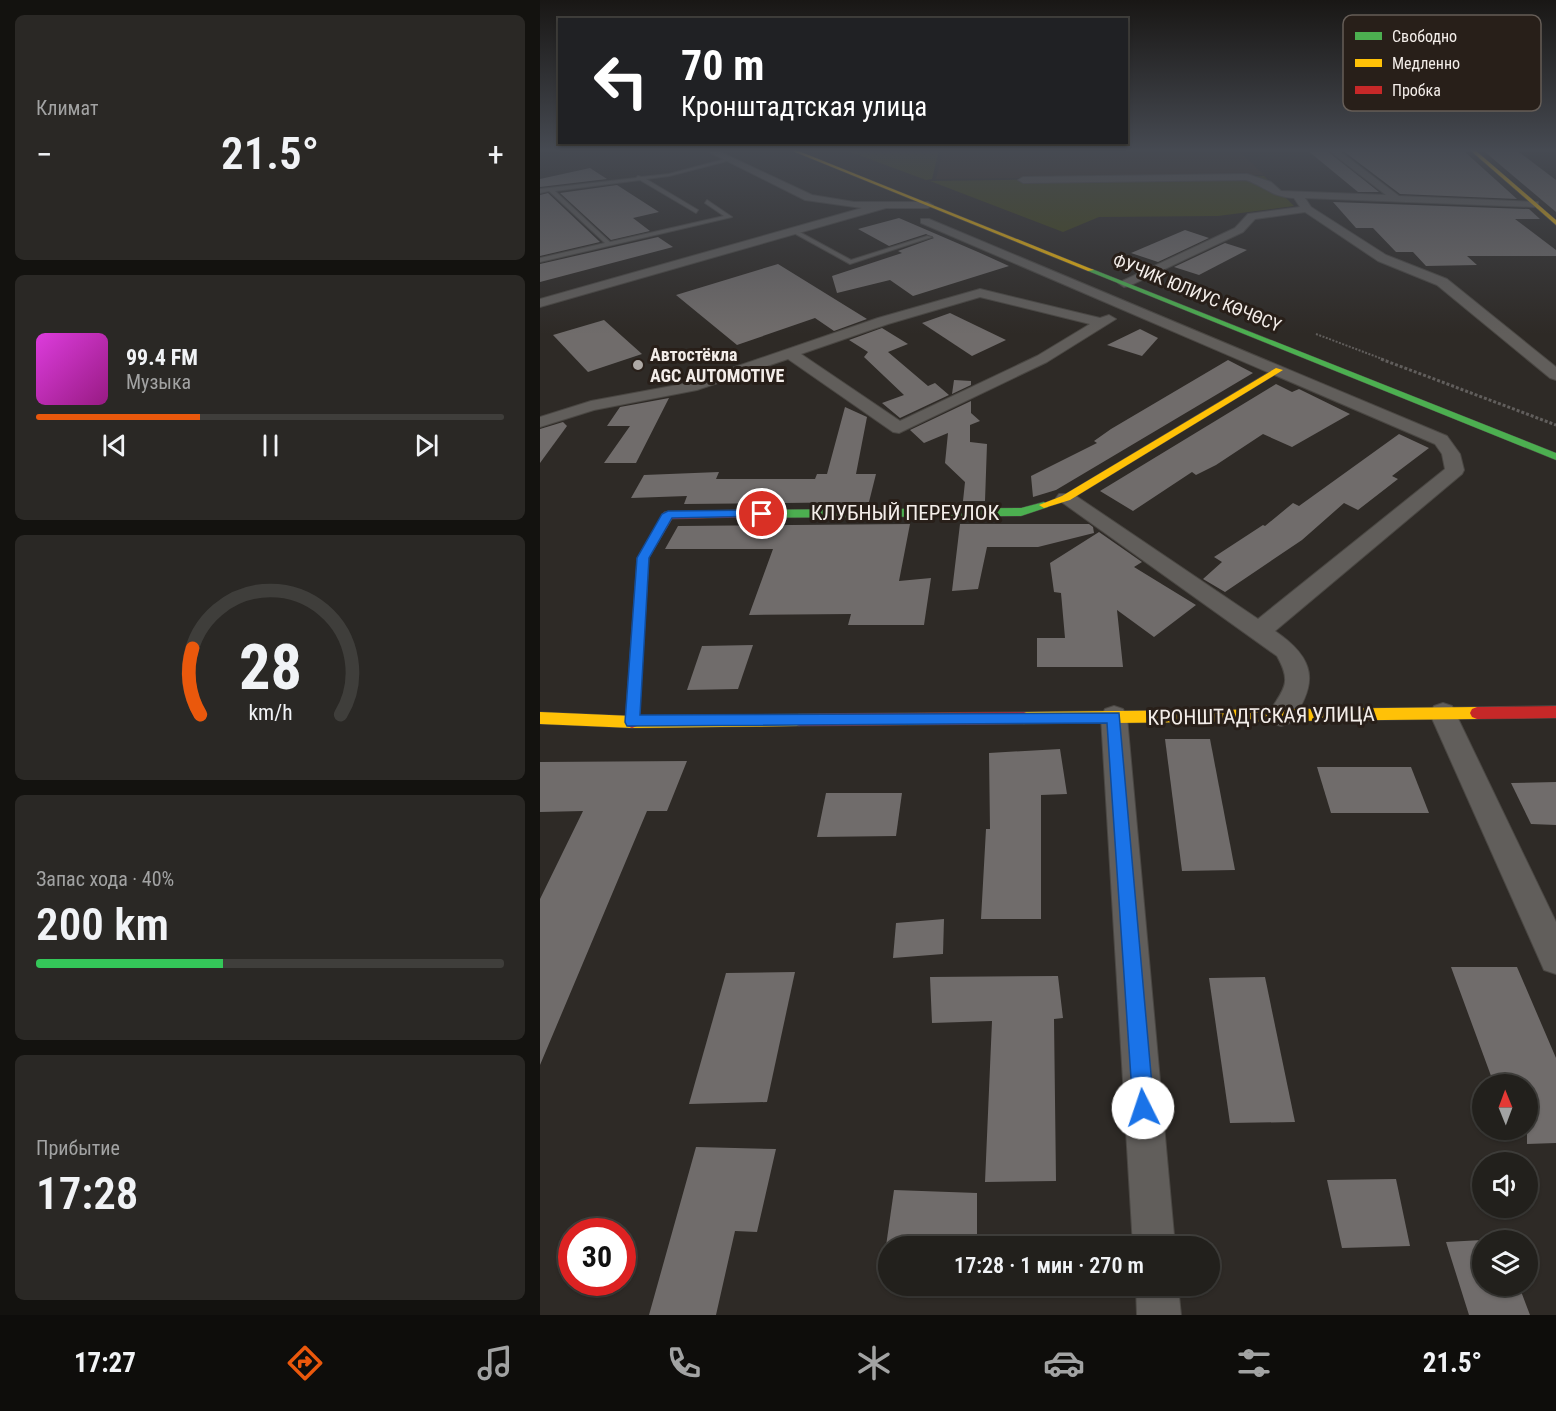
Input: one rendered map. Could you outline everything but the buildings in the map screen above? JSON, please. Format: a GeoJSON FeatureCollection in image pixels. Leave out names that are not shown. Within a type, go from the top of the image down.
{"type":"FeatureCollection","features":[{"type":"Feature","properties":{"kind":"main road","name":"ФУЧИК ЮЛИУС КӨЧӨСҮ"},"geometry":{"type":"LineString","coordinates":[[909,211],[928,221],[1154,295],[1556,457]]}},
{"type":"Feature","properties":{"kind":"main road"},"geometry":{"type":"LineString","coordinates":[[1542,211],[1556,223]]}},
{"type":"Feature","properties":{"kind":"main road","name":"КЛУБНЫЙ ПЕРЕУЛОК"},"geometry":{"type":"LineString","coordinates":[[632,722],[643,558],[668,514],[1021,512],[1066,498],[1279,370]]}},
{"type":"Feature","properties":{"kind":"main road","name":"КРОНШТАДТСКАЯ УЛИЦА"},"geometry":{"type":"LineString","coordinates":[[540,718],[632,722],[1556,712]]}},
{"type":"Feature","properties":{"kind":"street"},"geometry":{"type":"LineString","coordinates":[[540,303],[863,211]]}},
{"type":"Feature","properties":{"kind":"street"},"geometry":{"type":"LineString","coordinates":[[898,211],[928,221],[1441,440],[1451,454],[1455,470],[1260,630]]}},
{"type":"Feature","properties":{"kind":"street"},"geometry":{"type":"LineString","coordinates":[[1124,284],[1239,230],[1252,216],[1288,211]]}},
{"type":"Feature","properties":{"kind":"street"},"geometry":{"type":"LineString","coordinates":[[1311,211],[1382,258],[1394,260],[1424,278],[1442,282],[1556,375]]}},
{"type":"Feature","properties":{"kind":"street"},"geometry":{"type":"LineString","coordinates":[[540,422],[591,406],[691,387],[883,321],[980,293],[1102,323]]}},
{"type":"Feature","properties":{"kind":"street"},"geometry":{"type":"LineString","coordinates":[[791,354],[898,428],[1042,359],[1154,295]]}},
{"type":"Feature","properties":{"kind":"street"},"geometry":{"type":"LineString","coordinates":[[1066,498],[1260,630],[1285,650],[1298,670],[1297,694],[1281,715]]}},
{"type":"Feature","properties":{"kind":"street"},"geometry":{"type":"LineString","coordinates":[[1443,714],[1556,958]]}},
{"type":"Feature","properties":{"kind":"street"},"geometry":{"type":"LineString","coordinates":[[1113,717],[1153,1236]]}},
{"type":"Feature","properties":{"kind":"street"},"geometry":{"type":"LineString","coordinates":[[1158,1296],[1159,1315]]}},
{"type":"Feature","properties":{"kind":"lane"},"geometry":{"type":"LineString","coordinates":[[573,211],[609,244]]}},
{"type":"Feature","properties":{"kind":"lane"},"geometry":{"type":"LineString","coordinates":[[540,260],[729,217],[721,211]]}},
{"type":"Feature","properties":{"kind":"lane"},"geometry":{"type":"LineString","coordinates":[[794,231],[850,262],[928,221]]}},
{"type":"Feature","properties":{"kind":"green space"},"geometry":{"type":"Polygon","coordinates":[[[1009,211],[1253,211],[1218,216],[1099,217],[1063,232],[1009,211]]]}},
{"type":"Feature","properties":{"kind":"traffic: fast"},"geometry":{"type":"LineString","coordinates":[[1090,270],[1556,457]]}},
{"type":"Feature","properties":{"kind":"traffic: fast"},"geometry":{"type":"LineString","coordinates":[[742,514],[1021,512],[1044,505]]}},
{"type":"Feature","properties":{"kind":"traffic: slow"},"geometry":{"type":"LineString","coordinates":[[944,211],[1090,270]]}},
{"type":"Feature","properties":{"kind":"traffic: slow"},"geometry":{"type":"LineString","coordinates":[[1543,211],[1556,223]]}},
{"type":"Feature","properties":{"kind":"traffic: slow"},"geometry":{"type":"LineString","coordinates":[[1044,505],[1066,498],[1279,370]]}},
{"type":"Feature","properties":{"kind":"traffic: slow"},"geometry":{"type":"LineString","coordinates":[[1024,718],[1477,713]]}},
{"type":"Feature","properties":{"kind":"traffic: slow"},"geometry":{"type":"LineString","coordinates":[[540,718],[632,722],[799,720]]}},
{"type":"Feature","properties":{"kind":"traffic: jam"},"geometry":{"type":"LineString","coordinates":[[632,722],[643,558],[668,515],[742,514]]}},
{"type":"Feature","properties":{"kind":"traffic: jam"},"geometry":{"type":"LineString","coordinates":[[1477,713],[1556,712]]}},
{"type":"Feature","properties":{"kind":"traffic: jam"},"geometry":{"type":"LineString","coordinates":[[799,720],[1024,718]]}},
{"type":"Feature","properties":{"kind":"place","name":"Автостёкла AGC AUTOMOTIVE"},"geometry":{"type":"Point","coordinates":[638,365]}},
{"type":"Feature","properties":{"kind":"route"},"geometry":{"type":"LineString","coordinates":[[762,514],[668,514],[643,558],[632,722],[1113,717],[1143,1108]]}}]}
